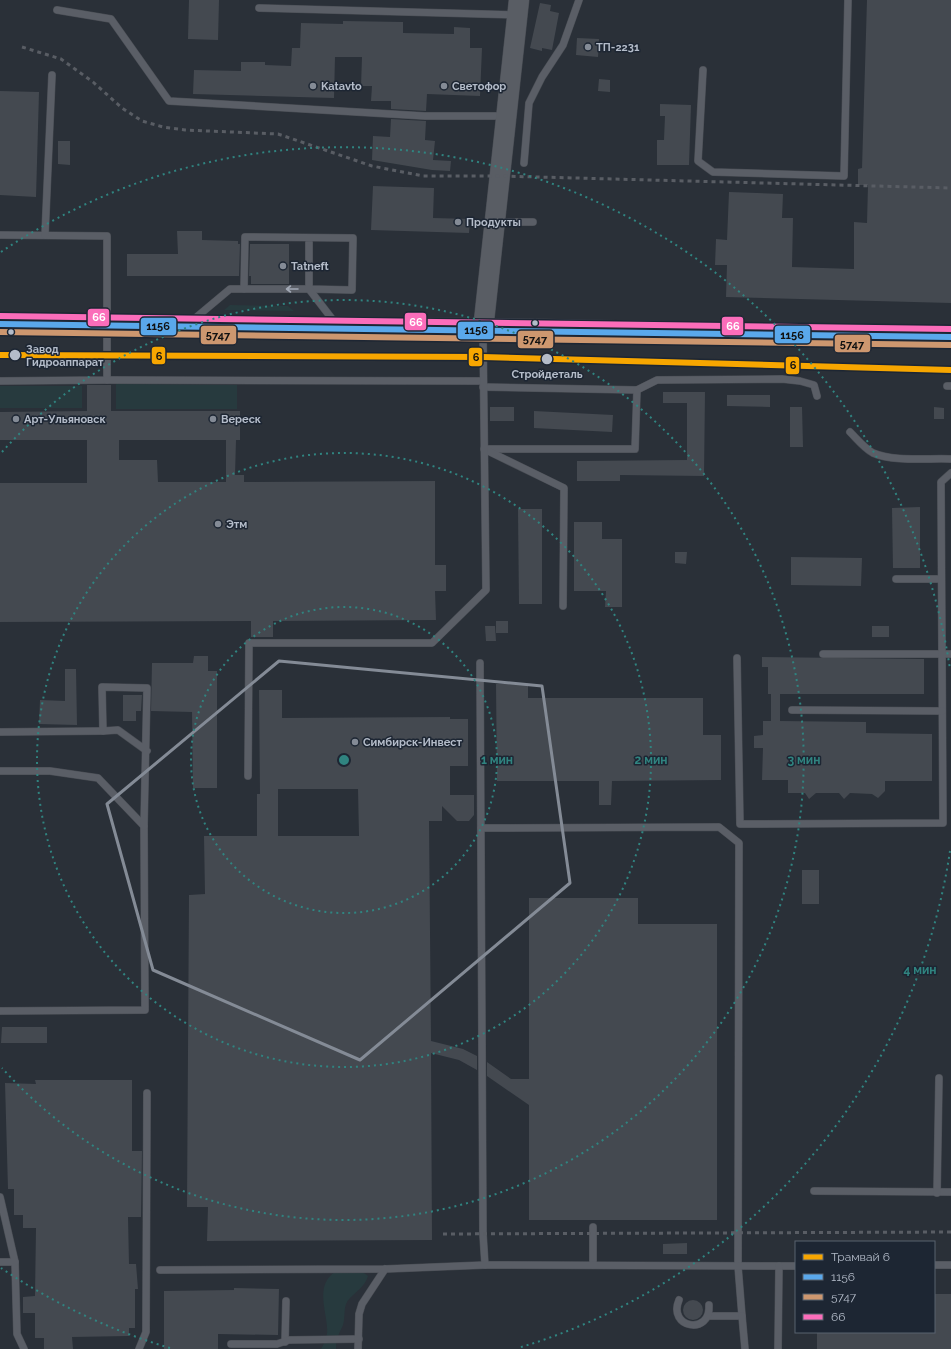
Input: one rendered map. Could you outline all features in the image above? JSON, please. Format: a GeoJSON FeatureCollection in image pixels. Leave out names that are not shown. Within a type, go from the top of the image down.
{"type":"FeatureCollection","features":[{"type":"Feature","properties":{"kind":"main road"},"geometry":{"type":"LineString","coordinates":[[483,330],[518,8]]}},
{"type":"Feature","properties":{"kind":"main road"},"geometry":{"type":"LineString","coordinates":[[0,324],[951,337]]}},
{"type":"Feature","properties":{"kind":"lane"},"geometry":{"type":"LineString","coordinates":[[524,163],[529,103],[542,77],[563,45],[580,0]]}},
{"type":"Feature","properties":{"kind":"lane"},"geometry":{"type":"LineString","coordinates":[[703,70],[698,161],[712,172],[844,176],[848,0]]}},
{"type":"Feature","properties":{"kind":"lane"},"geometry":{"type":"LineString","coordinates":[[259,8],[518,8]]}},
{"type":"Feature","properties":{"kind":"lane"},"geometry":{"type":"LineString","coordinates":[[57,10],[111,19],[169,101],[425,116],[506,116]]}},
{"type":"Feature","properties":{"kind":"lane"},"geometry":{"type":"LineString","coordinates":[[45,235],[52,75]]}},
{"type":"Feature","properties":{"kind":"lane"},"geometry":{"type":"LineString","coordinates":[[495,222],[533,222]]}},
{"type":"Feature","properties":{"kind":"lane"},"geometry":{"type":"LineString","coordinates":[[0,235],[107,236],[107,380]]}},
{"type":"Feature","properties":{"kind":"lane"},"geometry":{"type":"LineString","coordinates":[[185,326],[230,289],[352,290],[353,238],[245,237],[244,289]]}},
{"type":"Feature","properties":{"kind":"lane"},"geometry":{"type":"LineString","coordinates":[[309,238],[309,290],[340,329]]}},
{"type":"Feature","properties":{"kind":"lane"},"geometry":{"type":"LineString","coordinates":[[248,776],[249,643],[432,643],[486,590],[483,330]]}},
{"type":"Feature","properties":{"kind":"lane"},"geometry":{"type":"LineString","coordinates":[[0,381],[107,380],[483,384],[637,390],[657,380],[782,379],[800,381],[814,385],[817,396]]}},
{"type":"Feature","properties":{"kind":"lane"},"geometry":{"type":"LineString","coordinates":[[484,449],[635,449],[637,390]]}},
{"type":"Feature","properties":{"kind":"lane"},"geometry":{"type":"LineString","coordinates":[[850,432],[864,447],[873,453],[889,457],[951,459]]}},
{"type":"Feature","properties":{"kind":"lane"},"geometry":{"type":"LineString","coordinates":[[484,449],[564,488],[563,606]]}},
{"type":"Feature","properties":{"kind":"lane"},"geometry":{"type":"LineString","coordinates":[[737,658],[740,824],[943,823],[941,482],[951,473]]}},
{"type":"Feature","properties":{"kind":"lane"},"geometry":{"type":"LineString","coordinates":[[896,579],[941,579]]}},
{"type":"Feature","properties":{"kind":"lane"},"geometry":{"type":"LineString","coordinates":[[823,654],[951,654]]}},
{"type":"Feature","properties":{"kind":"lane"},"geometry":{"type":"LineString","coordinates":[[480,663],[483,1226],[486,1265]]}},
{"type":"Feature","properties":{"kind":"lane"},"geometry":{"type":"LineString","coordinates":[[0,1011],[145,1010],[144,826],[147,751],[147,688],[102,687],[103,731]]}},
{"type":"Feature","properties":{"kind":"lane"},"geometry":{"type":"LineString","coordinates":[[792,710],[942,711]]}},
{"type":"Feature","properties":{"kind":"lane"},"geometry":{"type":"LineString","coordinates":[[0,732],[118,730],[147,751]]}},
{"type":"Feature","properties":{"kind":"lane"},"geometry":{"type":"LineString","coordinates":[[0,771],[50,770],[98,778],[144,826]]}},
{"type":"Feature","properties":{"kind":"lane"},"geometry":{"type":"LineString","coordinates":[[481,828],[719,827],[739,843],[738,1266],[745,1349]]}},
{"type":"Feature","properties":{"kind":"lane"},"geometry":{"type":"LineString","coordinates":[[937,1193],[939,1078]]}},
{"type":"Feature","properties":{"kind":"lane"},"geometry":{"type":"LineString","coordinates":[[139,1349],[146,1332],[148,1092]]}},
{"type":"Feature","properties":{"kind":"lane"},"geometry":{"type":"LineString","coordinates":[[814,1192],[951,1192]]}},
{"type":"Feature","properties":{"kind":"lane"},"geometry":{"type":"LineString","coordinates":[[0,1197],[15,1262],[17,1334],[24,1349]]}},
{"type":"Feature","properties":{"kind":"lane"},"geometry":{"type":"LineString","coordinates":[[593,1227],[593,1265]]}},
{"type":"Feature","properties":{"kind":"lane"},"geometry":{"type":"LineString","coordinates":[[0,1262],[15,1262]]}},
{"type":"Feature","properties":{"kind":"lane"},"geometry":{"type":"LineString","coordinates":[[160,1270],[385,1269],[486,1265],[795,1266]]}},
{"type":"Feature","properties":{"kind":"lane"},"geometry":{"type":"LineString","coordinates":[[935,1265],[951,1265]]}},
{"type":"Feature","properties":{"kind":"lane"},"geometry":{"type":"LineString","coordinates":[[778,1349],[779,1266]]}},
{"type":"Feature","properties":{"kind":"lane"},"geometry":{"type":"LineString","coordinates":[[358,1349],[359,1314],[362,1304],[385,1269]]}},
{"type":"Feature","properties":{"kind":"lane"},"geometry":{"type":"LineString","coordinates":[[679,1300],[677,1310],[678,1315],[685,1323],[690,1325],[701,1323],[708,1316],[709,1305]]}},
{"type":"Feature","properties":{"kind":"lane"},"geometry":{"type":"LineString","coordinates":[[285,1342],[286,1301]]}},
{"type":"Feature","properties":{"kind":"lane"},"geometry":{"type":"LineString","coordinates":[[708,1316],[742,1316]]}},
{"type":"Feature","properties":{"kind":"lane"},"geometry":{"type":"LineString","coordinates":[[231,1344],[277,1344],[285,1342],[358,1339]]}},
{"type":"Feature","properties":{"kind":"highlighted area"},"geometry":{"type":"Polygon","coordinates":[[[279,661],[542,686],[570,883],[360,1060],[153,970],[107,804],[279,661]]]}},
{"type":"Feature","properties":{"kind":"green space"},"geometry":{"type":"Polygon","coordinates":[[[230,305],[288,306],[294,311],[224,310],[230,305]]]}},
{"type":"Feature","properties":{"kind":"green space"},"geometry":{"type":"Polygon","coordinates":[[[116,384],[237,385],[237,409],[116,409],[116,384]]]}},
{"type":"Feature","properties":{"kind":"green space"},"geometry":{"type":"Polygon","coordinates":[[[0,386],[82,386],[82,408],[0,408],[0,386]]]}},
{"type":"Feature","properties":{"kind":"green space"},"geometry":{"type":"Polygon","coordinates":[[[335,1272],[361,1272],[368,1276],[363,1286],[350,1298],[346,1304],[344,1322],[337,1339],[336,1349],[321,1349],[327,1334],[323,1293],[328,1278],[335,1272]]]}},
{"type":"Feature","properties":{"kind":"building"},"geometry":{"type":"Polygon","coordinates":[[[189,0],[219,0],[218,40],[188,39],[189,0]]]}},
{"type":"Feature","properties":{"kind":"building"},"geometry":{"type":"Polygon","coordinates":[[[867,0],[951,0],[951,303],[726,297],[727,265],[715,265],[716,239],[727,240],[729,192],[783,194],[782,218],[793,218],[792,267],[854,269],[854,222],[867,223],[868,185],[858,185],[858,169],[862,168],[867,0]]]}},
{"type":"Feature","properties":{"kind":"building"},"geometry":{"type":"Polygon","coordinates":[[[540,3],[551,5],[550,11],[559,13],[552,50],[542,48],[542,51],[530,48],[540,3]]]}},
{"type":"Feature","properties":{"kind":"building"},"geometry":{"type":"Polygon","coordinates":[[[343,21],[403,22],[403,33],[454,34],[454,27],[470,28],[470,48],[482,48],[480,96],[427,94],[426,111],[391,109],[391,101],[371,101],[372,86],[361,86],[362,57],[335,57],[334,98],[193,94],[194,70],[241,71],[241,62],[265,62],[265,65],[291,66],[292,48],[300,48],[301,23],[343,24],[343,21]]]}},
{"type":"Feature","properties":{"kind":"building","name":"ТП-2231"},"geometry":{"type":"Polygon","coordinates":[[[577,38],[599,39],[598,57],[576,55],[577,38]]]}},
{"type":"Feature","properties":{"kind":"building"},"geometry":{"type":"Polygon","coordinates":[[[599,79],[610,80],[610,92],[598,91],[599,79]]]}},
{"type":"Feature","properties":{"kind":"building"},"geometry":{"type":"Polygon","coordinates":[[[0,91],[39,92],[36,197],[0,195],[0,91]]]}},
{"type":"Feature","properties":{"kind":"building"},"geometry":{"type":"Polygon","coordinates":[[[660,104],[691,105],[689,165],[657,165],[657,140],[664,140],[665,116],[660,116],[660,104]]]}},
{"type":"Feature","properties":{"kind":"building"},"geometry":{"type":"Polygon","coordinates":[[[391,119],[426,121],[425,140],[435,141],[433,160],[451,161],[450,171],[432,170],[372,160],[373,136],[390,137],[391,119]]]}},
{"type":"Feature","properties":{"kind":"building"},"geometry":{"type":"Polygon","coordinates":[[[58,141],[70,141],[70,165],[58,164],[58,141]]]}},
{"type":"Feature","properties":{"kind":"building"},"geometry":{"type":"Polygon","coordinates":[[[373,186],[434,188],[433,218],[470,219],[469,233],[371,230],[373,186]]]}},
{"type":"Feature","properties":{"kind":"building"},"geometry":{"type":"Polygon","coordinates":[[[177,231],[202,231],[202,240],[238,241],[238,244],[240,244],[239,276],[127,276],[127,254],[178,254],[177,231]]]}},
{"type":"Feature","properties":{"kind":"building"},"geometry":{"type":"Polygon","coordinates":[[[250,244],[289,244],[289,284],[251,284],[251,276],[249,276],[250,244]]]}},
{"type":"Feature","properties":{"kind":"building","name":"Этм"},"geometry":{"type":"Polygon","coordinates":[[[87,385],[111,385],[111,411],[240,411],[240,440],[236,440],[235,475],[244,475],[244,482],[435,481],[435,565],[446,565],[446,591],[435,591],[436,620],[273,621],[273,637],[251,637],[251,621],[0,622],[0,483],[87,483],[87,440],[0,440],[0,412],[87,411],[87,385]],[[119,440],[119,460],[157,460],[158,482],[226,482],[226,440],[119,440]]]}},
{"type":"Feature","properties":{"kind":"building"},"geometry":{"type":"Polygon","coordinates":[[[663,392],[705,392],[704,476],[620,475],[620,481],[577,481],[577,461],[687,460],[687,403],[663,403],[663,392]]]}},
{"type":"Feature","properties":{"kind":"building"},"geometry":{"type":"Polygon","coordinates":[[[727,395],[770,395],[770,407],[727,406],[727,395]]]}},
{"type":"Feature","properties":{"kind":"building"},"geometry":{"type":"Polygon","coordinates":[[[490,407],[514,407],[514,421],[490,421],[490,407]]]}},
{"type":"Feature","properties":{"kind":"building"},"geometry":{"type":"Polygon","coordinates":[[[790,407],[802,407],[803,447],[790,447],[790,407]]]}},
{"type":"Feature","properties":{"kind":"building"},"geometry":{"type":"Polygon","coordinates":[[[934,407],[944,408],[944,419],[934,419],[934,407]]]}},
{"type":"Feature","properties":{"kind":"building"},"geometry":{"type":"Polygon","coordinates":[[[534,411],[613,415],[612,432],[534,428],[534,411]]]}},
{"type":"Feature","properties":{"kind":"building"},"geometry":{"type":"Polygon","coordinates":[[[920,507],[920,568],[893,568],[892,508],[920,507]]]}},
{"type":"Feature","properties":{"kind":"building"},"geometry":{"type":"Polygon","coordinates":[[[518,509],[542,509],[542,604],[519,604],[518,509]]]}},
{"type":"Feature","properties":{"kind":"building"},"geometry":{"type":"Polygon","coordinates":[[[574,522],[602,522],[602,539],[622,539],[622,607],[605,607],[606,591],[574,591],[574,522]]]}},
{"type":"Feature","properties":{"kind":"building"},"geometry":{"type":"Polygon","coordinates":[[[675,552],[687,552],[686,564],[675,563],[675,552]]]}},
{"type":"Feature","properties":{"kind":"building"},"geometry":{"type":"Polygon","coordinates":[[[791,557],[862,558],[861,586],[791,585],[791,557]]]}},
{"type":"Feature","properties":{"kind":"building"},"geometry":{"type":"Polygon","coordinates":[[[496,621],[508,621],[508,633],[496,633],[496,621]]]}},
{"type":"Feature","properties":{"kind":"building"},"geometry":{"type":"Polygon","coordinates":[[[485,626],[495,626],[496,641],[486,641],[485,626]]]}},
{"type":"Feature","properties":{"kind":"building"},"geometry":{"type":"Polygon","coordinates":[[[872,626],[889,626],[889,637],[872,637],[872,626]]]}},
{"type":"Feature","properties":{"kind":"building"},"geometry":{"type":"Polygon","coordinates":[[[194,656],[208,656],[208,671],[217,671],[217,788],[193,788],[192,712],[151,711],[152,663],[193,663],[194,656]]]}},
{"type":"Feature","properties":{"kind":"building"},"geometry":{"type":"Polygon","coordinates":[[[762,657],[924,659],[924,694],[780,694],[780,721],[866,722],[866,733],[932,734],[932,781],[885,781],[885,791],[878,798],[872,794],[850,793],[844,799],[839,793],[816,793],[809,799],[805,793],[788,793],[788,780],[762,780],[763,748],[754,748],[754,736],[763,735],[763,721],[771,721],[771,694],[768,694],[768,667],[762,667],[762,657]]]}},
{"type":"Feature","properties":{"kind":"building"},"geometry":{"type":"Polygon","coordinates":[[[65,669],[76,669],[77,725],[39,724],[40,700],[65,701],[65,669]]]}},
{"type":"Feature","properties":{"kind":"building"},"geometry":{"type":"Polygon","coordinates":[[[496,684],[528,684],[528,698],[703,698],[703,735],[721,735],[721,780],[612,781],[611,805],[599,805],[599,781],[497,781],[496,684]]]}},
{"type":"Feature","properties":{"kind":"building"},"geometry":{"type":"Polygon","coordinates":[[[259,690],[282,690],[282,718],[450,717],[450,719],[468,719],[468,766],[450,766],[450,795],[474,795],[474,815],[469,821],[457,821],[442,806],[442,821],[429,821],[431,1041],[463,1049],[477,1056],[477,1070],[459,1060],[431,1053],[432,1240],[207,1241],[208,1207],[187,1207],[189,895],[205,894],[204,836],[257,836],[257,794],[260,794],[259,690]],[[278,789],[278,836],[359,836],[358,789],[278,789]]]}},
{"type":"Feature","properties":{"kind":"building"},"geometry":{"type":"Polygon","coordinates":[[[123,695],[142,695],[141,711],[136,711],[136,721],[123,721],[123,695]]]}},
{"type":"Feature","properties":{"kind":"building"},"geometry":{"type":"Polygon","coordinates":[[[802,870],[819,870],[819,904],[802,904],[802,870]]]}},
{"type":"Feature","properties":{"kind":"building"},"geometry":{"type":"Polygon","coordinates":[[[529,898],[638,898],[638,924],[717,924],[717,1220],[529,1220],[529,1105],[487,1076],[487,1062],[511,1079],[529,1079],[529,898]]]}},
{"type":"Feature","properties":{"kind":"building"},"geometry":{"type":"Polygon","coordinates":[[[2,1027],[47,1027],[47,1043],[1,1043],[2,1027]]]}},
{"type":"Feature","properties":{"kind":"building"},"geometry":{"type":"Polygon","coordinates":[[[35,1080],[132,1080],[132,1151],[142,1151],[141,1217],[128,1217],[129,1264],[136,1264],[138,1289],[135,1289],[135,1328],[129,1328],[129,1336],[72,1337],[73,1349],[44,1349],[44,1338],[35,1338],[35,1313],[23,1313],[23,1297],[35,1296],[36,1228],[23,1228],[23,1215],[14,1215],[14,1189],[8,1189],[5,1083],[36,1084],[35,1080]]]}},
{"type":"Feature","properties":{"kind":"building"},"geometry":{"type":"Polygon","coordinates":[[[687,1243],[687,1254],[663,1254],[663,1244],[687,1243]]]}},
{"type":"Feature","properties":{"kind":"building"},"geometry":{"type":"Polygon","coordinates":[[[234,1288],[279,1289],[278,1335],[218,1334],[218,1349],[164,1349],[164,1291],[234,1290],[234,1288]]]}},
{"type":"Feature","properties":{"kind":"building"},"geometry":{"type":"Polygon","coordinates":[[[935,1294],[951,1294],[951,1349],[817,1349],[817,1333],[935,1333],[935,1294]]]}},
{"type":"Feature","properties":{"kind":"building"},"geometry":{"type":"Polygon","coordinates":[[[693,1300],[700,1303],[703,1310],[700,1317],[693,1320],[686,1317],[683,1310],[686,1303],[693,1300]]]}},
{"type":"Feature","properties":{"kind":"railway"},"geometry":{"type":"LineString","coordinates":[[22,47],[61,59],[93,82],[122,108],[142,121],[163,127],[185,130],[278,134],[372,166],[423,176],[500,176],[951,188]]}},
{"type":"Feature","properties":{"kind":"railway"},"geometry":{"type":"LineString","coordinates":[[443,1234],[951,1232]]}},
{"type":"Feature","properties":{"kind":"tram line","name":"6"},"geometry":{"type":"LineString","coordinates":[[0,355],[483,357],[951,370]]}},
{"type":"Feature","properties":{"kind":"transit line","name":"66"},"geometry":{"type":"LineString","coordinates":[[0,316],[951,329]]}},
{"type":"Feature","properties":{"kind":"transit line","name":"1156"},"geometry":{"type":"LineString","coordinates":[[0,324],[951,337]]}},
{"type":"Feature","properties":{"kind":"transit line","name":"5747"},"geometry":{"type":"LineString","coordinates":[[0,332],[951,345]]}},
{"type":"Feature","properties":{"kind":"place","name":"ТП-2231"},"geometry":{"type":"Point","coordinates":[588,47]}},
{"type":"Feature","properties":{"kind":"place","name":"Katavto"},"geometry":{"type":"Point","coordinates":[313,86]}},
{"type":"Feature","properties":{"kind":"place","name":"Светофор"},"geometry":{"type":"Point","coordinates":[444,86]}},
{"type":"Feature","properties":{"kind":"place","name":"Продукты"},"geometry":{"type":"Point","coordinates":[458,222]}},
{"type":"Feature","properties":{"kind":"place","name":"Tatneft"},"geometry":{"type":"Point","coordinates":[283,266]}},
{"type":"Feature","properties":{"kind":"place","name":"Завод Гидроаппарат"},"geometry":{"type":"Point","coordinates":[15,355]}},
{"type":"Feature","properties":{"kind":"place","name":"Стройдеталь"},"geometry":{"type":"Point","coordinates":[547,359]}},
{"type":"Feature","properties":{"kind":"place","name":"Арт-Ульяновск"},"geometry":{"type":"Point","coordinates":[16,419]}},
{"type":"Feature","properties":{"kind":"place","name":"Вереск"},"geometry":{"type":"Point","coordinates":[213,419]}},
{"type":"Feature","properties":{"kind":"place","name":"Этм"},"geometry":{"type":"Point","coordinates":[218,524]}},
{"type":"Feature","properties":{"kind":"place","name":"Симбирск-Инвест"},"geometry":{"type":"Point","coordinates":[355,742]}}]}
